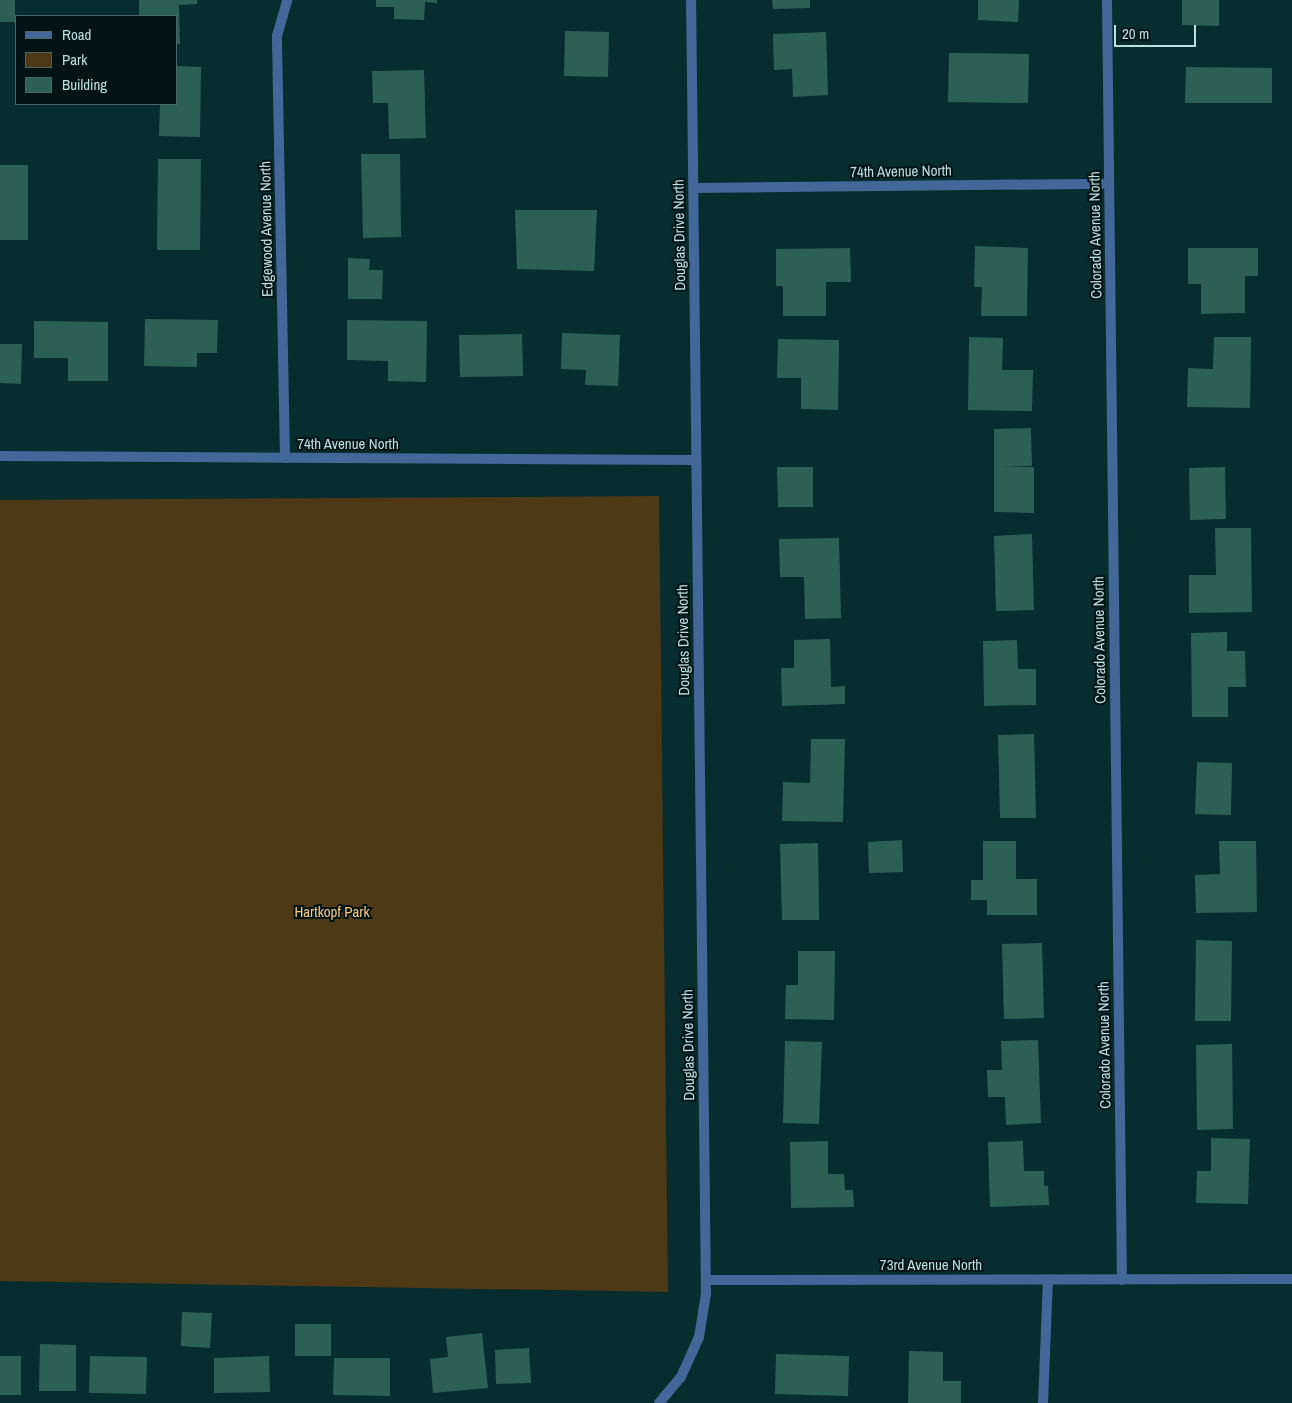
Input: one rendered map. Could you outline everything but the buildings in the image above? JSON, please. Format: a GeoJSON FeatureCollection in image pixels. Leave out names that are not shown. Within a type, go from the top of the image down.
{"type":"FeatureCollection","features":[{"type":"Feature","properties":{"kind":"street","name":"Edgewood Avenue North"},"geometry":{"type":"LineString","coordinates":[[285,458],[278,36],[287,0]]}},
{"type":"Feature","properties":{"kind":"street","name":"Douglas Drive North"},"geometry":{"type":"LineString","coordinates":[[691,0],[706,1280]]}},
{"type":"Feature","properties":{"kind":"street","name":"Colorado Avenue North"},"geometry":{"type":"LineString","coordinates":[[1107,0],[1122,1280]]}},
{"type":"Feature","properties":{"kind":"street","name":"74th Avenue North"},"geometry":{"type":"LineString","coordinates":[[694,188],[1109,184]]}},
{"type":"Feature","properties":{"kind":"street","name":"74th Avenue North"},"geometry":{"type":"LineString","coordinates":[[0,456],[696,460]]}},
{"type":"Feature","properties":{"kind":"street","name":"73rd Avenue North"},"geometry":{"type":"LineString","coordinates":[[706,1280],[1292,1279]]}},
{"type":"Feature","properties":{"kind":"street"},"geometry":{"type":"LineString","coordinates":[[659,1403],[682,1377],[698,1337],[706,1294],[706,1280]]}},
{"type":"Feature","properties":{"kind":"street"},"geometry":{"type":"LineString","coordinates":[[1043,1403],[1048,1280]]}},
{"type":"Feature","properties":{"kind":"green space","name":"Hartkopf Park"},"geometry":{"type":"Polygon","coordinates":[[[659,496],[668,1292],[0,1281],[0,500],[659,496]]]}}]}
